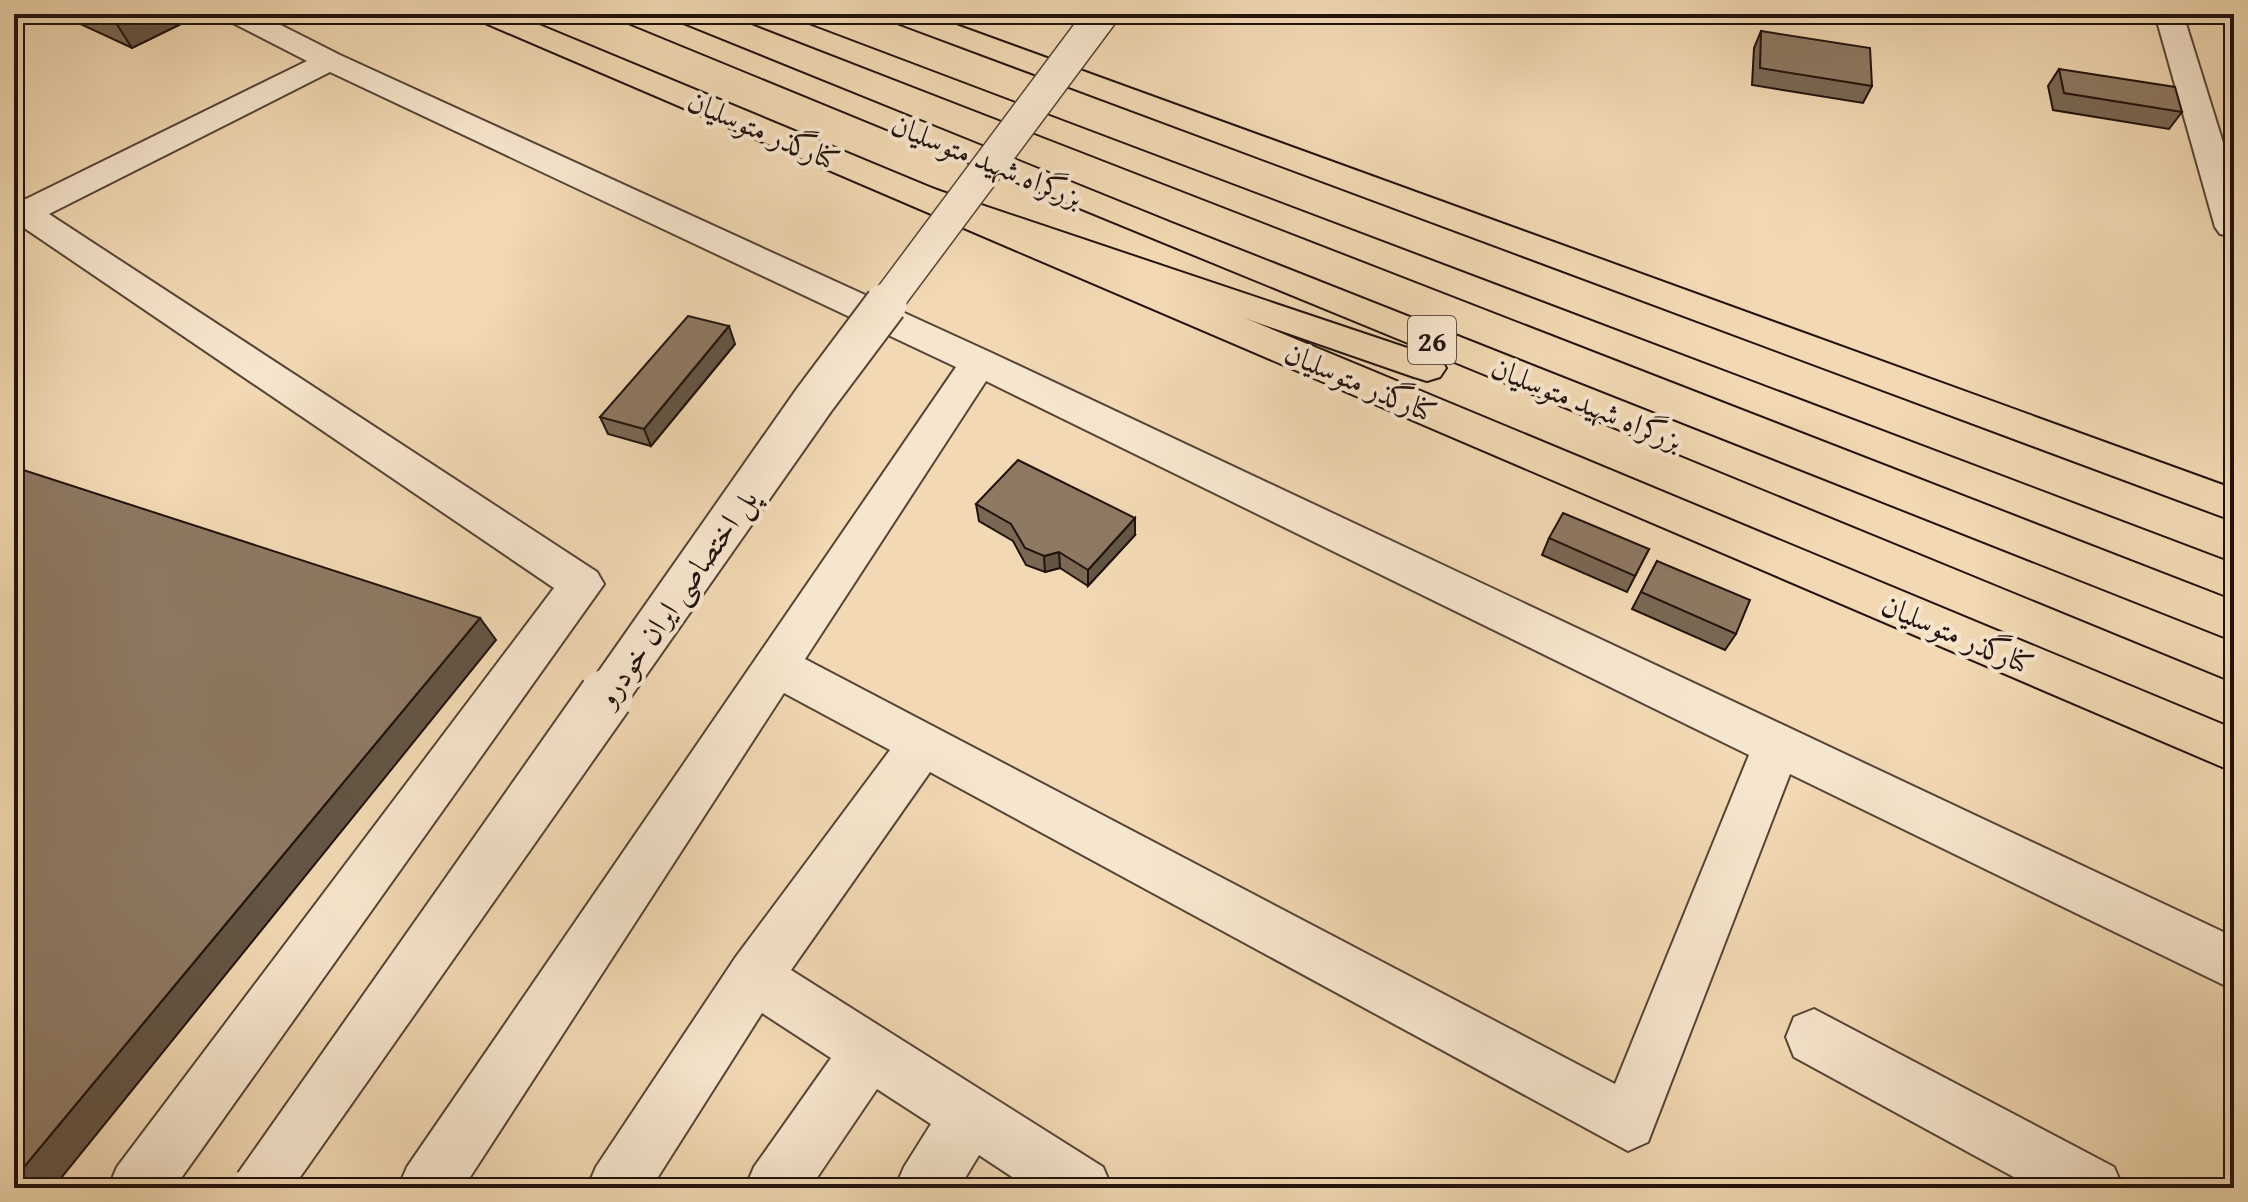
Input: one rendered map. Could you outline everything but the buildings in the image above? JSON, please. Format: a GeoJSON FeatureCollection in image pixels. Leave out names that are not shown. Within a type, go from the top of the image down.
{"type":"FeatureCollection","features":[{"type":"Feature","properties":{"kind":"main road","name":"کنارگذر متوسلیان"},"geometry":{"type":"LineString","coordinates":[[488,14],[2234,751]]}},
{"type":"Feature","properties":{"kind":"main road","name":"بزرگراه شهید متوسلیان"},"geometry":{"type":"LineString","coordinates":[[631,14],[2234,663]]}},
{"type":"Feature","properties":{"kind":"main road","name":"بزرگراه شهید متوسلیان"},"geometry":{"type":"LineString","coordinates":[[754,14],[2234,582]]}},
{"type":"Feature","properties":{"kind":"main road"},"geometry":{"type":"LineString","coordinates":[[899,14],[2234,505]]}},
{"type":"Feature","properties":{"kind":"main road"},"geometry":{"type":"LineString","coordinates":[[907,190],[1930,541]]}},
{"type":"Feature","properties":{"kind":"street"},"geometry":{"type":"LineString","coordinates":[[237,14],[330,61],[979,362],[2234,964]]}},
{"type":"Feature","properties":{"kind":"street","name":"پل اختصاصی ایران خودرو"},"geometry":{"type":"LineString","coordinates":[[260,1188],[814,400],[1102,14]]}},
{"type":"Feature","properties":{"kind":"street"},"geometry":{"type":"LineString","coordinates":[[2169,14],[2232,227]]}},
{"type":"Feature","properties":{"kind":"street"},"geometry":{"type":"LineString","coordinates":[[19,209],[330,61]]}},
{"type":"Feature","properties":{"kind":"street"},"geometry":{"type":"LineString","coordinates":[[19,209],[582,584],[138,1188]]}},
{"type":"Feature","properties":{"kind":"street"},"geometry":{"type":"LineString","coordinates":[[428,1188],[979,362]]}},
{"type":"Feature","properties":{"kind":"street"},"geometry":{"type":"LineString","coordinates":[[776,666],[1628,1122],[1777,745]]}},
{"type":"Feature","properties":{"kind":"street"},"geometry":{"type":"LineString","coordinates":[[617,1188],[754,977],[922,744]]}},
{"type":"Feature","properties":{"kind":"street"},"geometry":{"type":"LineString","coordinates":[[754,977],[970,1116],[1066,1184]]}},
{"type":"Feature","properties":{"kind":"street"},"geometry":{"type":"LineString","coordinates":[[1814,1037],[2093,1188]]}},
{"type":"Feature","properties":{"kind":"street"},"geometry":{"type":"LineString","coordinates":[[775,1188],[870,1051]]}},
{"type":"Feature","properties":{"kind":"street"},"geometry":{"type":"LineString","coordinates":[[925,1188],[970,1116]]}}]}
